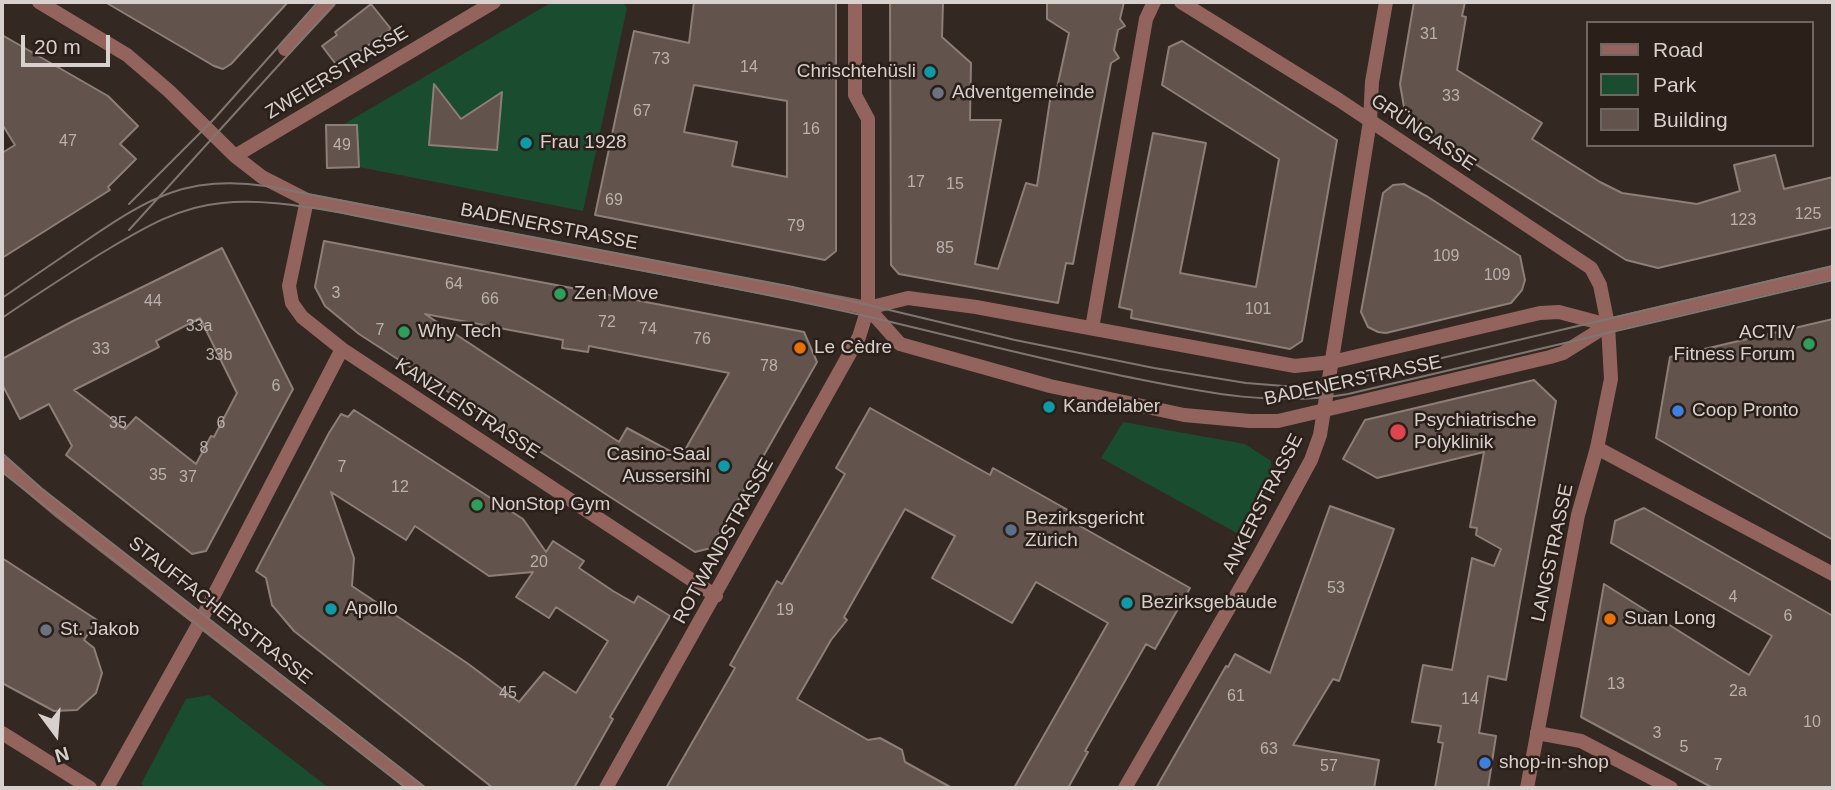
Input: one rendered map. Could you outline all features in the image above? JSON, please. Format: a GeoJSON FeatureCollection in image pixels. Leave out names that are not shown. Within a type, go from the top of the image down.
{"type":"FeatureCollection","features":[{"type":"Feature","properties":{"kind":"street","name":"BADENERSTRASSE"},"geometry":{"type":"LineString","coordinates":[[39,2],[127,55],[169,91],[235,156],[262,177],[307,200],[868,308],[908,298],[976,306],[1295,366],[1332,362],[1540,313],[1559,312],[1608,325]]}},
{"type":"Feature","properties":{"kind":"street"},"geometry":{"type":"LineString","coordinates":[[285,49],[329,2]]}},
{"type":"Feature","properties":{"kind":"street","name":"ZWEIERSTRASSE"},"geometry":{"type":"LineString","coordinates":[[235,156],[494,2]]}},
{"type":"Feature","properties":{"kind":"street","name":"ROTWANDSTRASSE"},"geometry":{"type":"LineString","coordinates":[[606,788],[859,337],[868,308],[868,120],[855,95],[855,2]]}},
{"type":"Feature","properties":{"kind":"street"},"geometry":{"type":"LineString","coordinates":[[1092,328],[1146,19],[1154,2]]}},
{"type":"Feature","properties":{"kind":"street","name":"GRÜNGASSE"},"geometry":{"type":"LineString","coordinates":[[1181,2],[1370,121],[1591,268],[1600,285],[1608,325]]}},
{"type":"Feature","properties":{"kind":"street","name":"ANKERSTRASSE"},"geometry":{"type":"LineString","coordinates":[[1125,788],[1256,561],[1311,460],[1320,435],[1370,121],[1372,82],[1386,2]]}},
{"type":"Feature","properties":{"kind":"street","name":"KANZLEISTRASSE"},"geometry":{"type":"LineString","coordinates":[[307,200],[289,286],[292,303],[302,317],[342,349],[716,596]]}},
{"type":"Feature","properties":{"kind":"street","name":"BADENERSTRASSE"},"geometry":{"type":"LineString","coordinates":[[868,308],[900,344],[1050,386],[1184,415],[1278,421],[1550,358],[1608,325],[1833,272]]}},
{"type":"Feature","properties":{"kind":"street","name":"LANGSTRASSE"},"geometry":{"type":"LineString","coordinates":[[1527,788],[1578,515],[1598,448],[1611,379],[1608,325]]}},
{"type":"Feature","properties":{"kind":"street"},"geometry":{"type":"LineString","coordinates":[[107,788],[201,620],[342,349]]}},
{"type":"Feature","properties":{"kind":"street"},"geometry":{"type":"LineString","coordinates":[[1598,448],[1833,574]]}},
{"type":"Feature","properties":{"kind":"street","name":"STAUFFACHERSTRASSE"},"geometry":{"type":"LineString","coordinates":[[2,463],[59,511],[416,788]]}},
{"type":"Feature","properties":{"kind":"street"},"geometry":{"type":"LineString","coordinates":[[2,733],[90,788]]}},
{"type":"Feature","properties":{"kind":"street"},"geometry":{"type":"LineString","coordinates":[[1537,733],[1581,741],[1671,788]]}},
{"type":"Feature","properties":{"kind":"green space"},"geometry":{"type":"Polygon","coordinates":[[[552,2],[623,2],[627,8],[583,211],[359,167],[357,125],[344,124],[552,2]]]}},
{"type":"Feature","properties":{"kind":"green space"},"geometry":{"type":"Polygon","coordinates":[[[1123,422],[1245,444],[1271,461],[1272,485],[1242,536],[1101,458],[1123,422]]]}},
{"type":"Feature","properties":{"kind":"green space"},"geometry":{"type":"Polygon","coordinates":[[[209,695],[329,788],[147,788],[141,784],[186,699],[209,695]]]}},
{"type":"Feature","properties":{"kind":"building"},"geometry":{"type":"Polygon","coordinates":[[[105,2],[288,2],[231,64],[223,69],[105,2]]]}},
{"type":"Feature","properties":{"kind":"building"},"geometry":{"type":"Polygon","coordinates":[[[694,2],[836,2],[836,251],[825,260],[595,215],[634,31],[689,43],[694,2]],[[694,85],[684,132],[737,142],[732,166],[787,177],[787,101],[694,85]]]}},
{"type":"Feature","properties":{"kind":"building"},"geometry":{"type":"Polygon","coordinates":[[[890,2],[943,2],[942,37],[971,63],[970,120],[1001,120],[975,264],[998,269],[1026,183],[1037,186],[1052,87],[1057,88],[1069,33],[1047,19],[1047,2],[1124,2],[1120,19],[1125,26],[1118,30],[1114,50],[1119,58],[1111,63],[1073,264],[1066,263],[1058,303],[899,274],[891,265],[890,2]]]}},
{"type":"Feature","properties":{"kind":"building"},"geometry":{"type":"Polygon","coordinates":[[[1414,2],[1465,2],[1462,16],[1466,17],[1457,70],[1542,123],[1532,139],[1600,182],[1622,193],[1697,204],[1740,191],[1734,165],[1775,155],[1784,189],[1833,177],[1833,227],[1658,268],[1626,260],[1414,123],[1404,107],[1400,84],[1414,2]]]}},
{"type":"Feature","properties":{"kind":"building"},"geometry":{"type":"Polygon","coordinates":[[[371,4],[391,29],[338,67],[322,46],[337,35],[335,32],[371,4]]]}},
{"type":"Feature","properties":{"kind":"building"},"geometry":{"type":"Polygon","coordinates":[[[2,35],[108,96],[138,126],[120,144],[136,159],[108,187],[110,190],[2,258],[2,153],[15,145],[2,124],[2,35]]]}},
{"type":"Feature","properties":{"kind":"building"},"geometry":{"type":"Polygon","coordinates":[[[1182,41],[1337,140],[1302,341],[1290,349],[1131,318],[1132,310],[1119,307],[1153,133],[1206,143],[1180,273],[1256,287],[1279,159],[1162,85],[1169,47],[1182,41]]]}},
{"type":"Feature","properties":{"kind":"building"},"geometry":{"type":"Polygon","coordinates":[[[434,84],[461,119],[502,92],[497,150],[429,145],[434,84]]]}},
{"type":"Feature","properties":{"kind":"building"},"geometry":{"type":"Polygon","coordinates":[[[326,125],[357,125],[359,167],[327,168],[326,125]]]}},
{"type":"Feature","properties":{"kind":"building"},"geometry":{"type":"Polygon","coordinates":[[[1404,184],[1520,256],[1525,280],[1522,290],[1511,303],[1386,333],[1368,327],[1361,312],[1383,193],[1393,185],[1404,184]]]}},
{"type":"Feature","properties":{"kind":"building"},"geometry":{"type":"Polygon","coordinates":[[[324,241],[804,332],[817,362],[711,548],[695,552],[359,334],[325,306],[315,287],[324,241]],[[425,314],[619,442],[627,428],[681,457],[729,373],[589,346],[588,352],[562,348],[563,340],[425,314]]]}},
{"type":"Feature","properties":{"kind":"building"},"geometry":{"type":"Polygon","coordinates":[[[222,248],[293,389],[206,551],[192,554],[66,455],[72,446],[49,404],[20,419],[2,384],[2,359],[222,248]],[[200,318],[156,341],[159,347],[74,390],[125,429],[136,417],[196,464],[237,393],[200,318]]]}},
{"type":"Feature","properties":{"kind":"building"},"geometry":{"type":"Polygon","coordinates":[[[1833,319],[1833,540],[1656,438],[1670,357],[1833,319]]]}},
{"type":"Feature","properties":{"kind":"building"},"geometry":{"type":"Polygon","coordinates":[[[1534,380],[1556,401],[1506,680],[1488,676],[1479,733],[1496,736],[1488,788],[1435,788],[1443,743],[1438,742],[1441,726],[1412,722],[1423,665],[1452,670],[1472,558],[1494,566],[1501,549],[1476,535],[1477,528],[1470,527],[1484,452],[1377,478],[1343,459],[1365,420],[1534,380]]]}},
{"type":"Feature","properties":{"kind":"building","name":"Bezirksgebäude"},"geometry":{"type":"Polygon","coordinates":[[[870,408],[990,475],[993,468],[1075,514],[1071,521],[1190,588],[1155,649],[1146,644],[1085,751],[1088,752],[1068,788],[1014,788],[1108,623],[1036,582],[1012,623],[932,578],[955,536],[905,509],[844,617],[847,620],[831,640],[797,699],[868,740],[880,738],[902,750],[905,762],[952,788],[666,788],[735,668],[730,665],[777,581],[782,584],[845,474],[836,468],[870,408]]]}},
{"type":"Feature","properties":{"kind":"building"},"geometry":{"type":"Polygon","coordinates":[[[354,410],[523,519],[546,552],[553,541],[584,561],[579,568],[613,591],[634,603],[638,596],[670,616],[610,717],[613,719],[574,788],[493,788],[294,631],[272,605],[266,578],[256,571],[329,433],[341,414],[348,417],[354,410]],[[331,492],[354,558],[352,586],[467,663],[519,702],[544,672],[576,693],[608,641],[556,607],[549,618],[516,597],[533,572],[489,576],[415,526],[406,540],[331,492]]]}},
{"type":"Feature","properties":{"kind":"building"},"geometry":{"type":"Polygon","coordinates":[[[1330,506],[1394,529],[1339,681],[1333,679],[1293,745],[1379,760],[1374,788],[1156,788],[1235,654],[1270,673],[1330,506]]]}},
{"type":"Feature","properties":{"kind":"building"},"geometry":{"type":"Polygon","coordinates":[[[1644,508],[1833,616],[1833,788],[1713,788],[1581,717],[1604,584],[1749,675],[1772,636],[1611,543],[1615,521],[1644,508]]]}},
{"type":"Feature","properties":{"kind":"building","name":"St. Jakob"},"geometry":{"type":"Polygon","coordinates":[[[2,558],[97,620],[84,640],[94,648],[102,673],[96,693],[77,710],[54,711],[2,683],[2,558]]]}},
{"type":"Feature","properties":{"kind":"tram line"},"geometry":{"type":"LineString","coordinates":[[129,204],[214,119],[318,2]]}},
{"type":"Feature","properties":{"kind":"tram line"},"geometry":{"type":"LineString","coordinates":[[129,230],[336,2]]}},
{"type":"Feature","properties":{"kind":"tram line"},"geometry":{"type":"LineString","coordinates":[[2,298],[110,225],[151,201],[192,187],[238,183],[266,186],[793,287],[1015,340],[1154,368],[1246,383],[1284,386],[1307,386],[1361,377],[1833,266]]}},
{"type":"Feature","properties":{"kind":"tram line"},"geometry":{"type":"LineString","coordinates":[[2,318],[100,254],[158,221],[205,205],[237,202],[280,204],[338,212],[785,298],[1138,379],[1269,399],[1321,398],[1348,394],[1833,280]]}},
{"type":"Feature","properties":{"kind":"tram line"},"geometry":{"type":"LineString","coordinates":[[2,453],[41,488],[426,788]]}},
{"type":"Feature","properties":{"kind":"tram line"},"geometry":{"type":"LineString","coordinates":[[2,472],[406,788]]}},
{"type":"Feature","properties":{"kind":"place","name":"Chrischtehüsli"},"geometry":{"type":"Point","coordinates":[930,72]}},
{"type":"Feature","properties":{"kind":"place","name":"Adventgemeinde"},"geometry":{"type":"Point","coordinates":[938,93]}},
{"type":"Feature","properties":{"kind":"place","name":"Frau 1928"},"geometry":{"type":"Point","coordinates":[526,143]}},
{"type":"Feature","properties":{"kind":"place","name":"Zen Move"},"geometry":{"type":"Point","coordinates":[560,294]}},
{"type":"Feature","properties":{"kind":"place","name":"Why Tech"},"geometry":{"type":"Point","coordinates":[404,332]}},
{"type":"Feature","properties":{"kind":"place","name":"ACTIV Fitness Forum"},"geometry":{"type":"Point","coordinates":[1809,344]}},
{"type":"Feature","properties":{"kind":"place","name":"Le Cèdre"},"geometry":{"type":"Point","coordinates":[800,348]}},
{"type":"Feature","properties":{"kind":"place","name":"Kandelaber"},"geometry":{"type":"Point","coordinates":[1049,407]}},
{"type":"Feature","properties":{"kind":"place","name":"Coop Pronto"},"geometry":{"type":"Point","coordinates":[1678,411]}},
{"type":"Feature","properties":{"kind":"place","name":"Psychiatrische Polyklinik"},"geometry":{"type":"Point","coordinates":[1398,432]}},
{"type":"Feature","properties":{"kind":"place","name":"Casino-Saal Aussersihl"},"geometry":{"type":"Point","coordinates":[724,466]}},
{"type":"Feature","properties":{"kind":"place","name":"NonStop Gym"},"geometry":{"type":"Point","coordinates":[477,505]}},
{"type":"Feature","properties":{"kind":"place","name":"Bezirksgericht Zürich"},"geometry":{"type":"Point","coordinates":[1011,530]}},
{"type":"Feature","properties":{"kind":"place","name":"Bezirksgebäude"},"geometry":{"type":"Point","coordinates":[1127,603]}},
{"type":"Feature","properties":{"kind":"place","name":"Apollo"},"geometry":{"type":"Point","coordinates":[331,609]}},
{"type":"Feature","properties":{"kind":"place","name":"Suan Long"},"geometry":{"type":"Point","coordinates":[1610,619]}},
{"type":"Feature","properties":{"kind":"place","name":"St. Jakob"},"geometry":{"type":"Point","coordinates":[46,630]}},
{"type":"Feature","properties":{"kind":"place","name":"shop-in-shop"},"geometry":{"type":"Point","coordinates":[1485,763]}}]}
